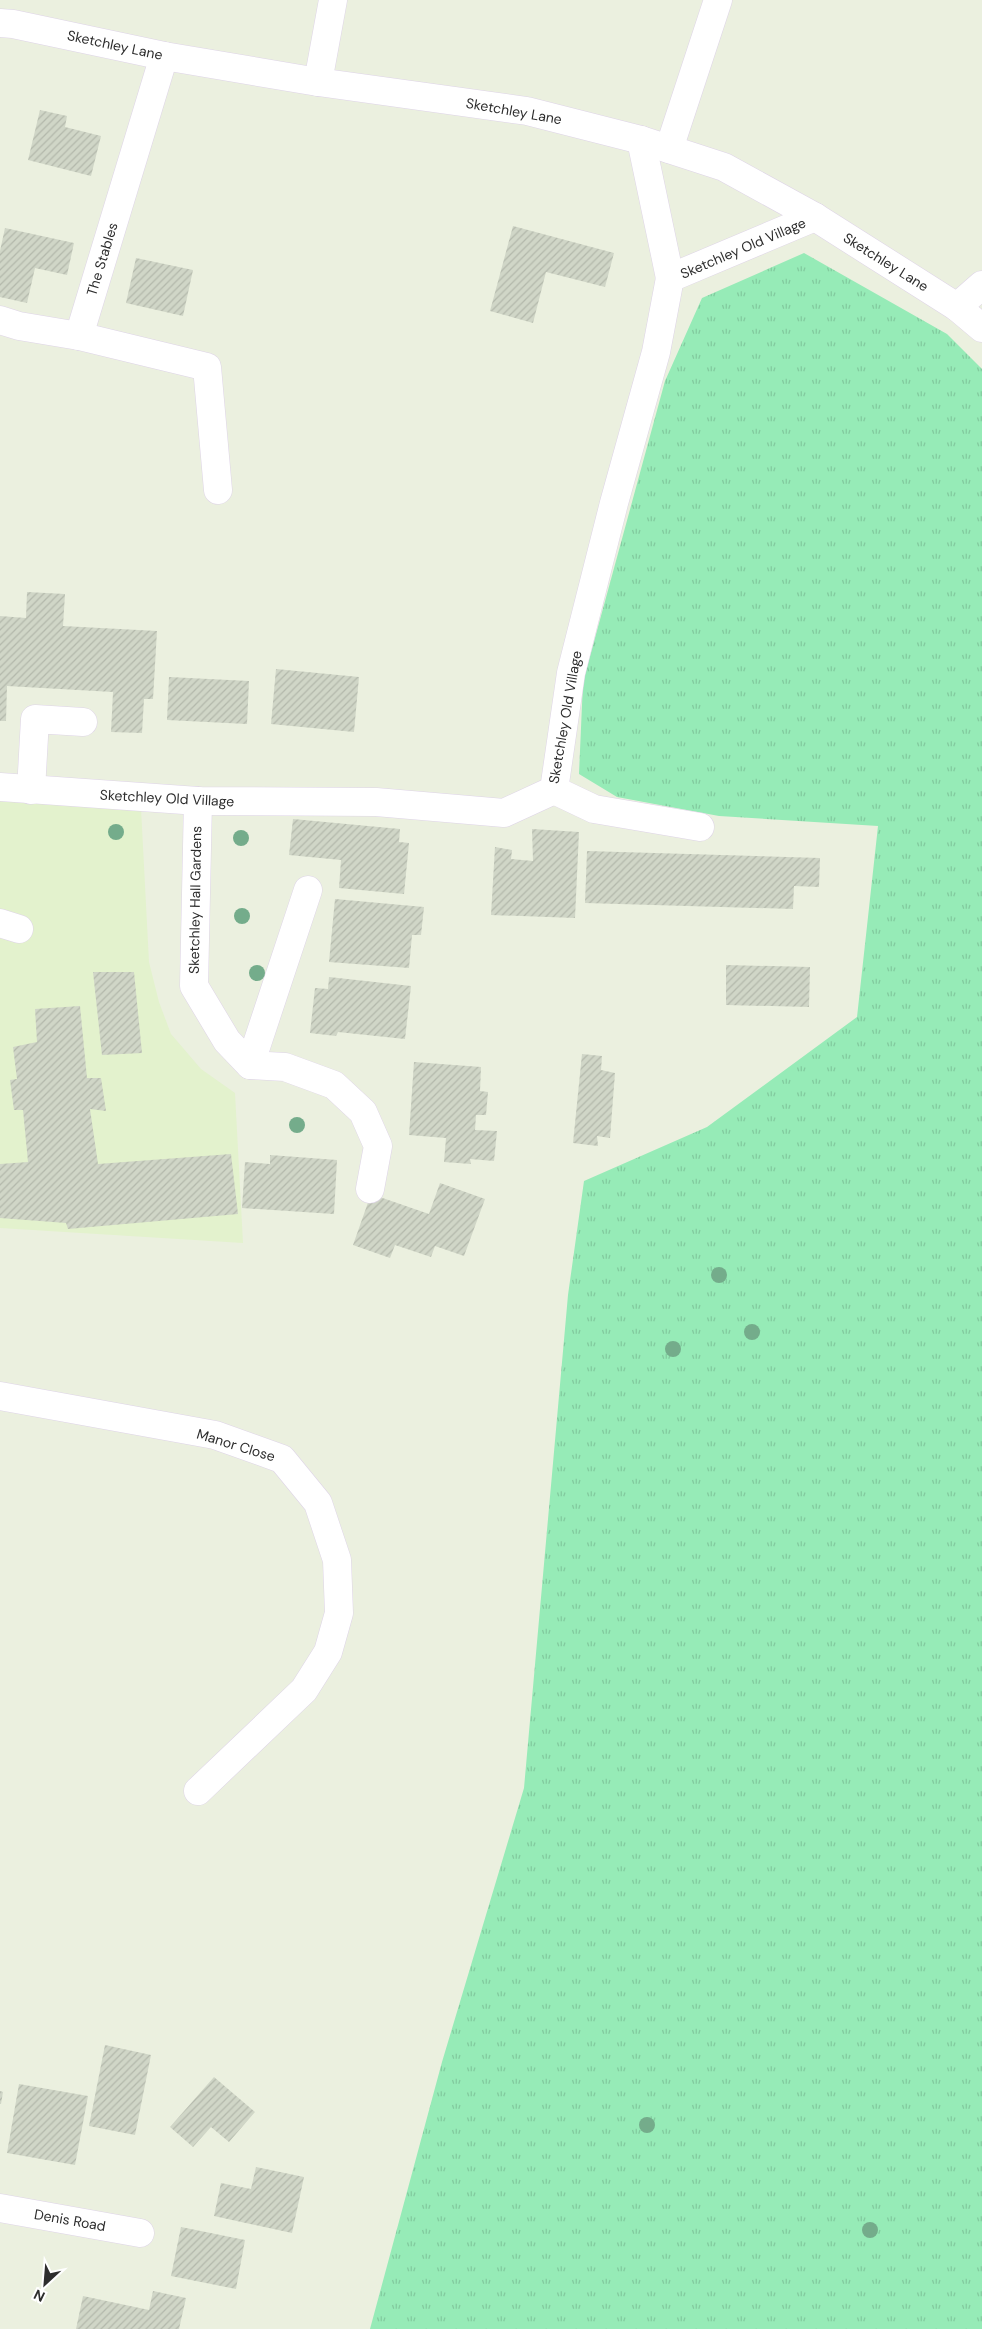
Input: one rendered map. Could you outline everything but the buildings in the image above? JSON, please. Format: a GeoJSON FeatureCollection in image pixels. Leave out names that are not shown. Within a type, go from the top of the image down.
{"type":"FeatureCollection","features":[{"type":"Feature","properties":{"kind":"street"},"geometry":{"type":"LineString","coordinates":[[669,149],[718,0]]}},
{"type":"Feature","properties":{"kind":"street"},"geometry":{"type":"LineString","coordinates":[[318,82],[325,2]]}},
{"type":"Feature","properties":{"kind":"street","name":"Sketchley Lane"},"geometry":{"type":"LineString","coordinates":[[0,23],[14,24],[164,56],[318,82],[527,111],[641,140],[724,167],[815,217],[957,307],[982,328]]}},
{"type":"Feature","properties":{"kind":"street","name":"The Stables"},"geometry":{"type":"LineString","coordinates":[[79,336],[164,56]]}},
{"type":"Feature","properties":{"kind":"street","name":"Sketchley Old Village"},"geometry":{"type":"LineString","coordinates":[[0,787],[198,801],[376,802],[504,813],[554,790],[571,673],[614,503],[656,352],[670,278],[641,140]]}},
{"type":"Feature","properties":{"kind":"street","name":"Sketchley Old Village"},"geometry":{"type":"LineString","coordinates":[[670,278],[815,217]]}},
{"type":"Feature","properties":{"kind":"street"},"geometry":{"type":"LineString","coordinates":[[957,307],[982,285]]}},
{"type":"Feature","properties":{"kind":"street"},"geometry":{"type":"LineString","coordinates":[[10,323],[79,336],[207,367],[218,490]]}},
{"type":"Feature","properties":{"kind":"street"},"geometry":{"type":"LineString","coordinates":[[31,790],[35,719],[83,722]]}},
{"type":"Feature","properties":{"kind":"street"},"geometry":{"type":"LineString","coordinates":[[554,790],[594,809],[700,827]]}},
{"type":"Feature","properties":{"kind":"street","name":"Sketchley Hall Gardens"},"geometry":{"type":"LineString","coordinates":[[198,801],[194,986],[227,1041],[250,1065]]}},
{"type":"Feature","properties":{"kind":"street"},"geometry":{"type":"LineString","coordinates":[[308,890],[250,1065],[285,1067],[334,1085],[363,1112],[378,1146],[370,1189]]}},
{"type":"Feature","properties":{"kind":"street","name":"Manor Close"},"geometry":{"type":"LineString","coordinates":[[0,1396],[214,1435],[282,1459],[318,1503],[338,1560],[339,1613],[328,1652],[304,1690],[198,1792]]}},
{"type":"Feature","properties":{"kind":"street","name":"Denis Road"},"geometry":{"type":"LineString","coordinates":[[0,2208],[140,2233]]}},
{"type":"Feature","properties":{"kind":"shaded area"},"geometry":{"type":"Polygon","coordinates":[[[0,792],[141,808],[149,962],[159,1002],[171,1034],[201,1069],[235,1093],[243,1243],[0,1228],[0,792]]]}},
{"type":"Feature","properties":{"kind":"green space"},"geometry":{"type":"Polygon","coordinates":[[[804,253],[947,334],[982,369],[982,2329],[370,2329],[442,2062],[524,1788],[568,1295],[584,1181],[707,1127],[857,1017],[878,826],[719,816],[617,797],[579,774],[583,682],[665,381],[702,298],[804,253]]]}}]}
